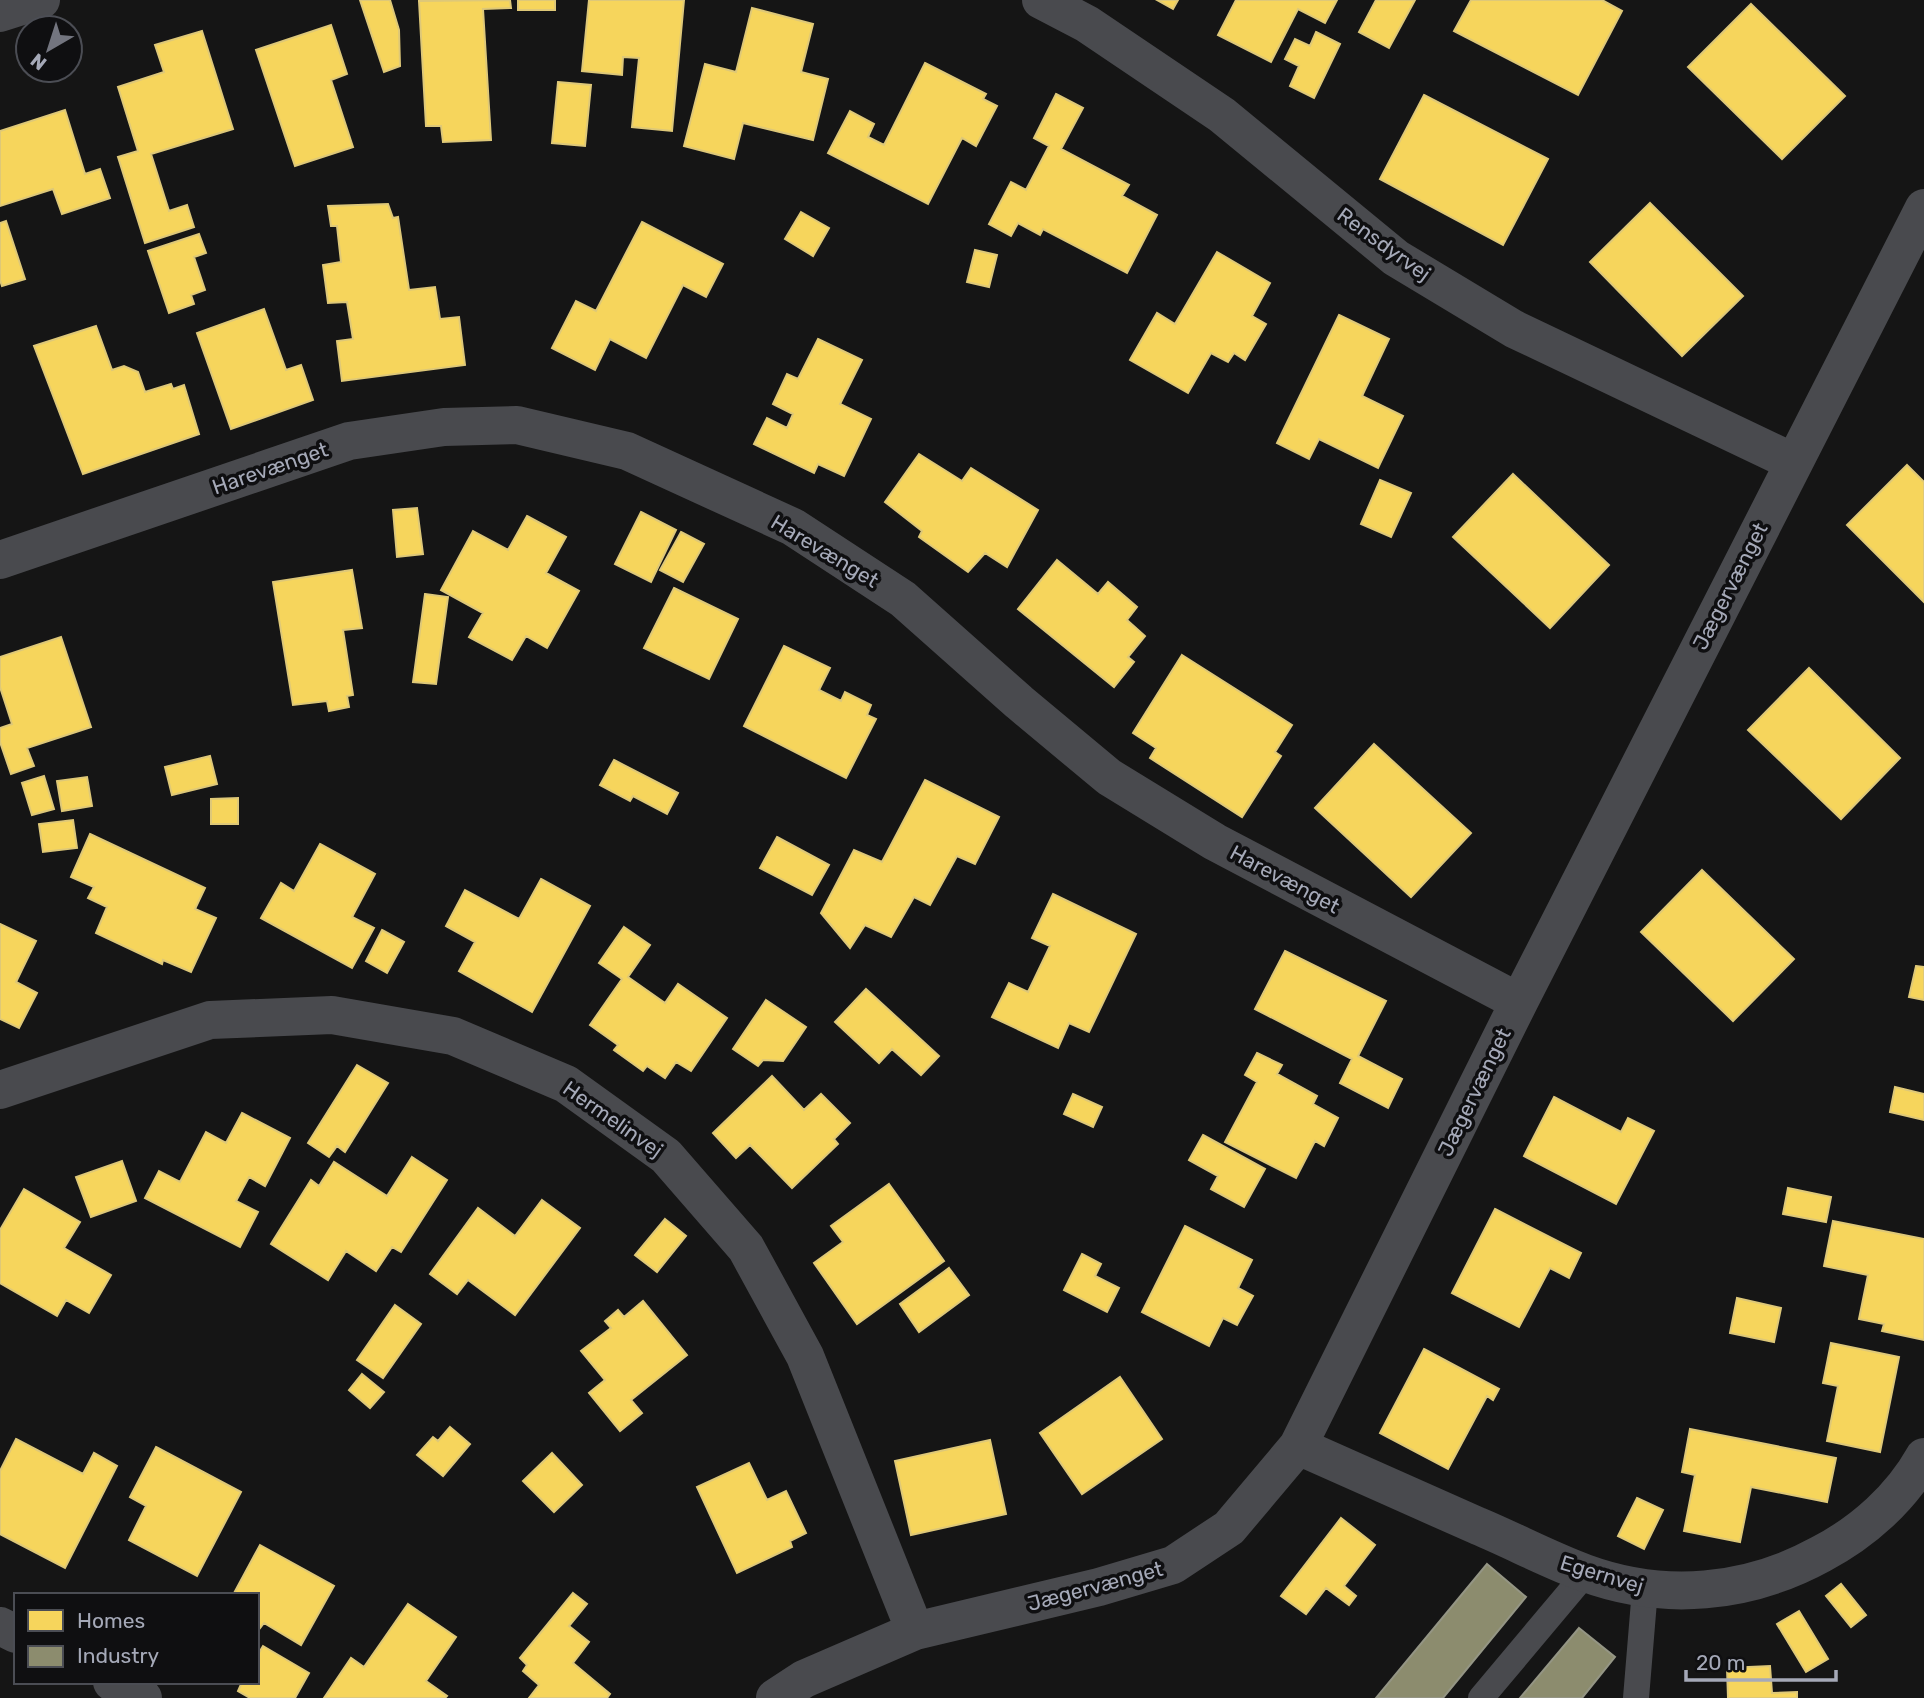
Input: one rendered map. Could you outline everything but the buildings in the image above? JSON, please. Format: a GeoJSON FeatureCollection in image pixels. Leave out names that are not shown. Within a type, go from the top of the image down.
{"type":"FeatureCollection","features":[{"type":"Feature","properties":{"kind":"street"},"geometry":{"type":"LineString","coordinates":[[0,13],[41,0]]}},
{"type":"Feature","properties":{"kind":"street","name":"Rensdyrvej"},"geometry":{"type":"LineString","coordinates":[[1041,0],[1087,24],[1222,115],[1396,258],[1514,330],[1793,462]]}},
{"type":"Feature","properties":{"kind":"street","name":"Jægervænget"},"geometry":{"type":"LineString","coordinates":[[775,1698],[804,1679],[915,1631],[1099,1587],[1173,1565],[1229,1528],[1298,1446],[1519,1002],[1924,208]]}},
{"type":"Feature","properties":{"kind":"street","name":"Harevænget"},"geometry":{"type":"LineString","coordinates":[[0,560],[349,441],[444,426],[517,425],[626,451],[793,527],[903,599],[1019,702],[1110,777],[1215,842],[1519,1002]]}},
{"type":"Feature","properties":{"kind":"street","name":"Hermelinvej"},"geometry":{"type":"LineString","coordinates":[[0,1090],[210,1020],[332,1015],[453,1036],[566,1084],[666,1156],[746,1248],[805,1356],[915,1631]]}},
{"type":"Feature","properties":{"kind":"street","name":"Egernvej"},"geometry":{"type":"LineString","coordinates":[[1298,1446],[1586,1573],[1645,1589],[1710,1590],[1753,1583],[1796,1569],[1841,1544],[1882,1511],[1916,1471],[1924,1457]]}},
{"type":"Feature","properties":{"kind":"street"},"geometry":{"type":"LineString","coordinates":[[115,1684],[143,1698]]}},
{"type":"Feature","properties":{"kind":"lane"},"geometry":{"type":"LineString","coordinates":[[1482,1698],[1586,1573]]}},
{"type":"Feature","properties":{"kind":"lane"},"geometry":{"type":"LineString","coordinates":[[1636,1698],[1645,1589]]}}]}
